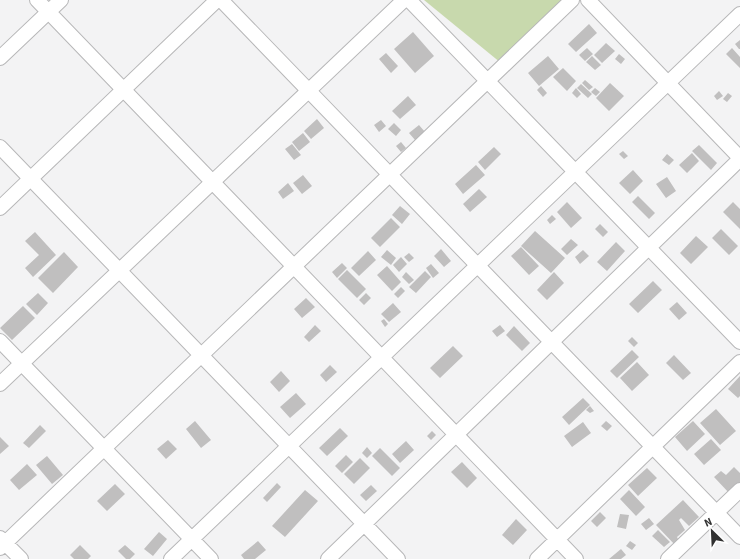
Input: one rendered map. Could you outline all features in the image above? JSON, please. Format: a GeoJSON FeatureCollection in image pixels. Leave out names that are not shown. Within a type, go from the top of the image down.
{"type":"FeatureCollection","features":[{"type":"Feature","properties":{"kind":"street"},"geometry":{"type":"LineString","coordinates":[[36,0],[576,559]]}},
{"type":"Feature","properties":{"kind":"street"},"geometry":{"type":"LineString","coordinates":[[0,58],[61,0]]}},
{"type":"Feature","properties":{"kind":"street"},"geometry":{"type":"LineString","coordinates":[[0,208],[217,0]]}},
{"type":"Feature","properties":{"kind":"street"},"geometry":{"type":"LineString","coordinates":[[221,0],[740,537]]}},
{"type":"Feature","properties":{"kind":"street"},"geometry":{"type":"LineString","coordinates":[[0,384],[404,0]]}},
{"type":"Feature","properties":{"kind":"street"},"geometry":{"type":"LineString","coordinates":[[409,0],[740,342]]}},
{"type":"Feature","properties":{"kind":"street"},"geometry":{"type":"LineString","coordinates":[[21,559],[2,543],[104,449],[572,0]]}},
{"type":"Feature","properties":{"kind":"street"},"geometry":{"type":"LineString","coordinates":[[328,559],[740,158],[588,0]]}},
{"type":"Feature","properties":{"kind":"street"},"geometry":{"type":"LineString","coordinates":[[171,559],[740,14]]}},
{"type":"Feature","properties":{"kind":"street"},"geometry":{"type":"LineString","coordinates":[[0,147],[398,559]]}},
{"type":"Feature","properties":{"kind":"street"},"geometry":{"type":"LineString","coordinates":[[0,341],[210,559]]}},
{"type":"Feature","properties":{"kind":"street"},"geometry":{"type":"LineString","coordinates":[[538,559],[740,362]]}},
{"type":"Feature","properties":{"kind":"street"},"geometry":{"type":"LineString","coordinates":[[668,559],[740,490]]}},
{"type":"Feature","properties":{"kind":"green space"},"geometry":{"type":"Polygon","coordinates":[[[424,0],[566,0],[501,63],[424,0]]]}},
{"type":"Feature","properties":{"kind":"building"},"geometry":{"type":"Polygon","coordinates":[[[589,24],[597,33],[576,52],[568,44],[589,24]]]}},
{"type":"Feature","properties":{"kind":"building"},"geometry":{"type":"Polygon","coordinates":[[[413,32],[434,56],[415,73],[394,49],[413,32]]]}},
{"type":"Feature","properties":{"kind":"building"},"geometry":{"type":"Polygon","coordinates":[[[740,40],[740,49],[739,49],[735,44],[740,40]]]}},
{"type":"Feature","properties":{"kind":"building"},"geometry":{"type":"Polygon","coordinates":[[[606,43],[615,51],[602,63],[594,55],[606,43]]]}},
{"type":"Feature","properties":{"kind":"building"},"geometry":{"type":"Polygon","coordinates":[[[587,48],[593,54],[585,61],[579,55],[587,48]]]}},
{"type":"Feature","properties":{"kind":"building"},"geometry":{"type":"Polygon","coordinates":[[[732,48],[740,57],[740,68],[726,54],[732,48]]]}},
{"type":"Feature","properties":{"kind":"building"},"geometry":{"type":"Polygon","coordinates":[[[386,53],[398,66],[391,73],[379,59],[386,53]]]}},
{"type":"Feature","properties":{"kind":"building"},"geometry":{"type":"Polygon","coordinates":[[[619,54],[625,59],[621,64],[615,59],[619,54]]]}},
{"type":"Feature","properties":{"kind":"building"},"geometry":{"type":"Polygon","coordinates":[[[548,56],[559,69],[539,86],[528,73],[548,56]]]}},
{"type":"Feature","properties":{"kind":"building"},"geometry":{"type":"Polygon","coordinates":[[[592,56],[601,65],[595,70],[586,62],[592,56]]]}},
{"type":"Feature","properties":{"kind":"building"},"geometry":{"type":"Polygon","coordinates":[[[563,68],[576,81],[567,91],[553,77],[563,68]]]}},
{"type":"Feature","properties":{"kind":"building"},"geometry":{"type":"Polygon","coordinates":[[[585,80],[593,87],[589,90],[582,83],[585,80]]]}},
{"type":"Feature","properties":{"kind":"building"},"geometry":{"type":"Polygon","coordinates":[[[610,83],[624,96],[609,111],[596,98],[610,83]]]}},
{"type":"Feature","properties":{"kind":"building"},"geometry":{"type":"Polygon","coordinates":[[[581,84],[592,94],[588,98],[577,88],[581,84]]]}},
{"type":"Feature","properties":{"kind":"building"},"geometry":{"type":"Polygon","coordinates":[[[541,86],[547,93],[543,97],[537,90],[541,86]]]}},
{"type":"Feature","properties":{"kind":"building"},"geometry":{"type":"Polygon","coordinates":[[[576,88],[581,94],[577,98],[572,93],[576,88]]]}},
{"type":"Feature","properties":{"kind":"building"},"geometry":{"type":"Polygon","coordinates":[[[595,88],[600,92],[596,96],[591,92],[595,88]]]}},
{"type":"Feature","properties":{"kind":"building"},"geometry":{"type":"Polygon","coordinates":[[[719,91],[723,96],[717,100],[714,96],[719,91]]]}},
{"type":"Feature","properties":{"kind":"building"},"geometry":{"type":"Polygon","coordinates":[[[728,93],[732,96],[727,102],[723,99],[728,93]]]}},
{"type":"Feature","properties":{"kind":"building"},"geometry":{"type":"Polygon","coordinates":[[[408,96],[416,105],[400,119],[392,111],[408,96]]]}},
{"type":"Feature","properties":{"kind":"building"},"geometry":{"type":"Polygon","coordinates":[[[317,119],[324,128],[311,139],[304,131],[317,119]]]}},
{"type":"Feature","properties":{"kind":"building"},"geometry":{"type":"Polygon","coordinates":[[[381,120],[386,126],[379,132],[374,125],[381,120]]]}},
{"type":"Feature","properties":{"kind":"building"},"geometry":{"type":"Polygon","coordinates":[[[394,123],[401,130],[396,136],[388,129],[394,123]]]}},
{"type":"Feature","properties":{"kind":"building"},"geometry":{"type":"Polygon","coordinates":[[[419,125],[425,132],[415,140],[409,133],[419,125]]]}},
{"type":"Feature","properties":{"kind":"building"},"geometry":{"type":"Polygon","coordinates":[[[303,133],[310,142],[299,151],[292,142],[303,133]]]}},
{"type":"Feature","properties":{"kind":"building"},"geometry":{"type":"Polygon","coordinates":[[[401,142],[406,148],[401,152],[396,146],[401,142]]]}},
{"type":"Feature","properties":{"kind":"building"},"geometry":{"type":"Polygon","coordinates":[[[292,144],[301,155],[294,160],[285,149],[292,144]]]}},
{"type":"Feature","properties":{"kind":"building"},"geometry":{"type":"Polygon","coordinates":[[[699,145],[717,163],[711,170],[692,151],[699,145]]]}},
{"type":"Feature","properties":{"kind":"building"},"geometry":{"type":"Polygon","coordinates":[[[494,147],[501,154],[485,170],[478,162],[494,147]]]}},
{"type":"Feature","properties":{"kind":"building"},"geometry":{"type":"Polygon","coordinates":[[[623,151],[628,156],[624,159],[619,154],[623,151]]]}},
{"type":"Feature","properties":{"kind":"building"},"geometry":{"type":"Polygon","coordinates":[[[692,153],[699,161],[687,173],[679,165],[692,153]]]}},
{"type":"Feature","properties":{"kind":"building"},"geometry":{"type":"Polygon","coordinates":[[[667,154],[674,160],[669,165],[662,160],[667,154]]]}},
{"type":"Feature","properties":{"kind":"building"},"geometry":{"type":"Polygon","coordinates":[[[476,165],[485,175],[463,194],[455,184],[476,165]]]}},
{"type":"Feature","properties":{"kind":"building"},"geometry":{"type":"Polygon","coordinates":[[[633,170],[643,181],[630,194],[619,183],[633,170]]]}},
{"type":"Feature","properties":{"kind":"building"},"geometry":{"type":"Polygon","coordinates":[[[303,175],[312,186],[302,194],[293,183],[303,175]]]}},
{"type":"Feature","properties":{"kind":"building"},"geometry":{"type":"Polygon","coordinates":[[[667,177],[676,191],[666,198],[656,184],[667,177]]]}},
{"type":"Feature","properties":{"kind":"building"},"geometry":{"type":"Polygon","coordinates":[[[288,183],[294,191],[283,199],[278,192],[288,183]]]}},
{"type":"Feature","properties":{"kind":"building"},"geometry":{"type":"Polygon","coordinates":[[[479,189],[487,197],[470,212],[463,204],[479,189]]]}},
{"type":"Feature","properties":{"kind":"building"},"geometry":{"type":"Polygon","coordinates":[[[638,196],[655,213],[649,219],[632,202],[638,196]]]}},
{"type":"Feature","properties":{"kind":"building"},"geometry":{"type":"Polygon","coordinates":[[[567,202],[582,218],[571,228],[557,212],[567,202]]]}},
{"type":"Feature","properties":{"kind":"building"},"geometry":{"type":"Polygon","coordinates":[[[733,202],[740,209],[740,229],[723,212],[733,202]]]}},
{"type":"Feature","properties":{"kind":"building"},"geometry":{"type":"Polygon","coordinates":[[[400,206],[410,214],[402,224],[392,215],[400,206]]]}},
{"type":"Feature","properties":{"kind":"building"},"geometry":{"type":"Polygon","coordinates":[[[552,215],[556,219],[550,224],[547,220],[552,215]]]}},
{"type":"Feature","properties":{"kind":"building"},"geometry":{"type":"Polygon","coordinates":[[[391,218],[400,227],[380,247],[371,238],[391,218]]]}},
{"type":"Feature","properties":{"kind":"building"},"geometry":{"type":"Polygon","coordinates":[[[600,224],[608,232],[603,237],[595,229],[600,224]]]}},
{"type":"Feature","properties":{"kind":"building"},"geometry":{"type":"Polygon","coordinates":[[[721,229],[738,246],[729,255],[712,238],[721,229]]]}},
{"type":"Feature","properties":{"kind":"building"},"geometry":{"type":"Polygon","coordinates":[[[535,231],[565,258],[551,273],[521,246],[535,231]]]}},
{"type":"Feature","properties":{"kind":"building"},"geometry":{"type":"Polygon","coordinates":[[[35,232],[56,255],[33,277],[25,268],[39,255],[25,241],[35,232]]]}},
{"type":"Feature","properties":{"kind":"building"},"geometry":{"type":"Polygon","coordinates":[[[696,236],[708,247],[691,264],[680,253],[696,236]]]}},
{"type":"Feature","properties":{"kind":"building"},"geometry":{"type":"Polygon","coordinates":[[[571,239],[578,245],[567,255],[561,249],[571,239]]]}},
{"type":"Feature","properties":{"kind":"building"},"geometry":{"type":"Polygon","coordinates":[[[616,242],[625,251],[607,271],[597,262],[616,242]]]}},
{"type":"Feature","properties":{"kind":"building"},"geometry":{"type":"Polygon","coordinates":[[[521,247],[539,266],[529,275],[511,256],[521,247]]]}},
{"type":"Feature","properties":{"kind":"building"},"geometry":{"type":"Polygon","coordinates":[[[441,249],[451,261],[444,267],[434,256],[441,249]]]}},
{"type":"Feature","properties":{"kind":"building"},"geometry":{"type":"Polygon","coordinates":[[[387,250],[396,258],[391,265],[381,257],[387,250]]]}},
{"type":"Feature","properties":{"kind":"building"},"geometry":{"type":"Polygon","coordinates":[[[583,250],[589,256],[580,264],[575,257],[583,250]]]}},
{"type":"Feature","properties":{"kind":"building"},"geometry":{"type":"Polygon","coordinates":[[[368,251],[376,260],[359,276],[351,268],[368,251]]]}},
{"type":"Feature","properties":{"kind":"building"},"geometry":{"type":"Polygon","coordinates":[[[64,252],[78,267],[53,293],[38,278],[64,252]]]}},
{"type":"Feature","properties":{"kind":"building"},"geometry":{"type":"Polygon","coordinates":[[[409,253],[414,258],[409,262],[404,257],[409,253]]]}},
{"type":"Feature","properties":{"kind":"building"},"geometry":{"type":"Polygon","coordinates":[[[401,257],[407,264],[399,272],[393,265],[401,257]]]}},
{"type":"Feature","properties":{"kind":"building"},"geometry":{"type":"Polygon","coordinates":[[[342,263],[347,268],[337,278],[332,272],[342,263]]]}},
{"type":"Feature","properties":{"kind":"building"},"geometry":{"type":"Polygon","coordinates":[[[431,264],[439,273],[433,278],[426,268],[431,264]]]}},
{"type":"Feature","properties":{"kind":"building"},"geometry":{"type":"Polygon","coordinates":[[[387,266],[401,282],[392,291],[377,275],[387,266]]]}},
{"type":"Feature","properties":{"kind":"building"},"geometry":{"type":"Polygon","coordinates":[[[347,270],[366,289],[357,298],[338,279],[347,270]]]}},
{"type":"Feature","properties":{"kind":"building"},"geometry":{"type":"Polygon","coordinates":[[[425,271],[431,277],[416,293],[409,287],[425,271]]]}},
{"type":"Feature","properties":{"kind":"building"},"geometry":{"type":"Polygon","coordinates":[[[406,272],[414,280],[409,284],[402,277],[406,272]]]}},
{"type":"Feature","properties":{"kind":"building"},"geometry":{"type":"Polygon","coordinates":[[[554,272],[564,283],[547,300],[537,290],[554,272]]]}},
{"type":"Feature","properties":{"kind":"building"},"geometry":{"type":"Polygon","coordinates":[[[653,281],[662,290],[638,313],[629,304],[653,281]]]}},
{"type":"Feature","properties":{"kind":"building"},"geometry":{"type":"Polygon","coordinates":[[[401,287],[405,291],[398,298],[394,294],[401,287]]]}},
{"type":"Feature","properties":{"kind":"building"},"geometry":{"type":"Polygon","coordinates":[[[38,293],[48,303],[37,315],[26,304],[38,293]]]}},
{"type":"Feature","properties":{"kind":"building"},"geometry":{"type":"Polygon","coordinates":[[[366,293],[371,298],[364,305],[359,300],[366,293]]]}},
{"type":"Feature","properties":{"kind":"building"},"geometry":{"type":"Polygon","coordinates":[[[306,298],[315,307],[302,318],[294,309],[306,298]]]}},
{"type":"Feature","properties":{"kind":"building"},"geometry":{"type":"Polygon","coordinates":[[[677,302],[687,313],[679,320],[669,309],[677,302]]]}},
{"type":"Feature","properties":{"kind":"building"},"geometry":{"type":"Polygon","coordinates":[[[393,303],[401,312],[389,322],[381,314],[393,303]]]}},
{"type":"Feature","properties":{"kind":"building"},"geometry":{"type":"Polygon","coordinates":[[[23,306],[35,318],[12,340],[0,328],[23,306]]]}},
{"type":"Feature","properties":{"kind":"building"},"geometry":{"type":"Polygon","coordinates":[[[384,319],[388,324],[385,327],[381,321],[384,319]]]}},
{"type":"Feature","properties":{"kind":"building"},"geometry":{"type":"Polygon","coordinates":[[[315,325],[321,331],[309,342],[304,337],[315,325]]]}},
{"type":"Feature","properties":{"kind":"building"},"geometry":{"type":"Polygon","coordinates":[[[500,325],[505,331],[497,337],[492,331],[500,325]]]}},
{"type":"Feature","properties":{"kind":"building"},"geometry":{"type":"Polygon","coordinates":[[[514,326],[530,343],[522,351],[506,335],[514,326]]]}},
{"type":"Feature","properties":{"kind":"building"},"geometry":{"type":"Polygon","coordinates":[[[632,337],[638,343],[634,347],[628,341],[632,337]]]}},
{"type":"Feature","properties":{"kind":"building"},"geometry":{"type":"Polygon","coordinates":[[[453,346],[463,356],[440,378],[430,368],[453,346]]]}},
{"type":"Feature","properties":{"kind":"building"},"geometry":{"type":"Polygon","coordinates":[[[632,350],[639,357],[617,378],[610,371],[632,350]]]}},
{"type":"Feature","properties":{"kind":"building"},"geometry":{"type":"Polygon","coordinates":[[[674,355],[691,373],[683,380],[666,363],[674,355]]]}},
{"type":"Feature","properties":{"kind":"building"},"geometry":{"type":"Polygon","coordinates":[[[637,362],[649,375],[632,391],[620,378],[637,362]]]}},
{"type":"Feature","properties":{"kind":"building"},"geometry":{"type":"Polygon","coordinates":[[[330,365],[337,372],[326,382],[320,375],[330,365]]]}},
{"type":"Feature","properties":{"kind":"building"},"geometry":{"type":"Polygon","coordinates":[[[281,371],[290,381],[279,392],[270,382],[281,371]]]}},
{"type":"Feature","properties":{"kind":"building"},"geometry":{"type":"Polygon","coordinates":[[[740,376],[740,396],[738,398],[728,389],[740,376]]]}},
{"type":"Feature","properties":{"kind":"building"},"geometry":{"type":"Polygon","coordinates":[[[296,393],[306,404],[290,418],[280,407],[296,393]]]}},
{"type":"Feature","properties":{"kind":"building"},"geometry":{"type":"Polygon","coordinates":[[[583,398],[590,405],[569,425],[562,417],[583,398]]]}},
{"type":"Feature","properties":{"kind":"building"},"geometry":{"type":"Polygon","coordinates":[[[590,406],[594,411],[590,413],[586,410],[590,406]]]}},
{"type":"Feature","properties":{"kind":"building"},"geometry":{"type":"Polygon","coordinates":[[[716,409],[736,431],[720,445],[700,423],[716,409]]]}},
{"type":"Feature","properties":{"kind":"building"},"geometry":{"type":"Polygon","coordinates":[[[195,421],[211,440],[201,448],[186,429],[195,421]]]}},
{"type":"Feature","properties":{"kind":"building"},"geometry":{"type":"Polygon","coordinates":[[[606,421],[612,426],[607,431],[601,426],[606,421]]]}},
{"type":"Feature","properties":{"kind":"building"},"geometry":{"type":"Polygon","coordinates":[[[693,421],[705,434],[687,451],[675,437],[693,421]]]}},
{"type":"Feature","properties":{"kind":"building"},"geometry":{"type":"Polygon","coordinates":[[[583,422],[591,433],[572,447],[564,436],[583,422]]]}},
{"type":"Feature","properties":{"kind":"building"},"geometry":{"type":"Polygon","coordinates":[[[40,425],[46,431],[29,448],[23,443],[40,425]]]}},
{"type":"Feature","properties":{"kind":"building"},"geometry":{"type":"Polygon","coordinates":[[[340,428],[348,436],[327,456],[319,448],[340,428]]]}},
{"type":"Feature","properties":{"kind":"building"},"geometry":{"type":"Polygon","coordinates":[[[432,431],[436,435],[431,440],[427,436],[432,431]]]}},
{"type":"Feature","properties":{"kind":"building"},"geometry":{"type":"Polygon","coordinates":[[[0,437],[9,446],[0,454],[0,437]]]}},
{"type":"Feature","properties":{"kind":"building"},"geometry":{"type":"Polygon","coordinates":[[[711,439],[721,450],[704,465],[694,454],[711,439]]]}},
{"type":"Feature","properties":{"kind":"building"},"geometry":{"type":"Polygon","coordinates":[[[168,440],[177,449],[166,459],[157,449],[168,440]]]}},
{"type":"Feature","properties":{"kind":"building"},"geometry":{"type":"Polygon","coordinates":[[[406,441],[414,450],[400,463],[392,454],[406,441]]]}},
{"type":"Feature","properties":{"kind":"building"},"geometry":{"type":"Polygon","coordinates":[[[367,447],[372,453],[367,458],[362,453],[367,447]]]}},
{"type":"Feature","properties":{"kind":"building"},"geometry":{"type":"Polygon","coordinates":[[[380,448],[400,468],[392,476],[372,456],[380,448]]]}},
{"type":"Feature","properties":{"kind":"building"},"geometry":{"type":"Polygon","coordinates":[[[346,455],[353,462],[342,473],[335,466],[346,455]]]}},
{"type":"Feature","properties":{"kind":"building"},"geometry":{"type":"Polygon","coordinates":[[[47,456],[63,475],[52,484],[36,465],[47,456]]]}},
{"type":"Feature","properties":{"kind":"building"},"geometry":{"type":"Polygon","coordinates":[[[360,458],[370,468],[354,484],[344,474],[360,458]]]}},
{"type":"Feature","properties":{"kind":"building"},"geometry":{"type":"Polygon","coordinates":[[[462,462],[477,478],[467,488],[451,472],[462,462]]]}},
{"type":"Feature","properties":{"kind":"building"},"geometry":{"type":"Polygon","coordinates":[[[27,464],[37,475],[19,490],[10,480],[27,464]]]}},
{"type":"Feature","properties":{"kind":"building"},"geometry":{"type":"Polygon","coordinates":[[[734,467],[740,473],[740,484],[730,494],[714,477],[721,471],[726,475],[734,467]]]}},
{"type":"Feature","properties":{"kind":"building"},"geometry":{"type":"Polygon","coordinates":[[[647,468],[657,478],[638,496],[628,485],[647,468]]]}},
{"type":"Feature","properties":{"kind":"building"},"geometry":{"type":"Polygon","coordinates":[[[277,483],[281,487],[267,502],[263,498],[277,483]]]}},
{"type":"Feature","properties":{"kind":"building"},"geometry":{"type":"Polygon","coordinates":[[[115,484],[125,494],[107,511],[97,501],[115,484]]]}},
{"type":"Feature","properties":{"kind":"building"},"geometry":{"type":"Polygon","coordinates":[[[371,485],[377,491],[366,501],[360,495],[371,485]]]}},
{"type":"Feature","properties":{"kind":"building"},"geometry":{"type":"Polygon","coordinates":[[[305,490],[318,501],[285,537],[272,526],[305,490]]]}},
{"type":"Feature","properties":{"kind":"building"},"geometry":{"type":"Polygon","coordinates":[[[629,490],[645,507],[636,516],[620,499],[629,490]]]}},
{"type":"Feature","properties":{"kind":"building"},"geometry":{"type":"Polygon","coordinates":[[[683,500],[699,517],[689,526],[681,518],[679,520],[685,530],[677,537],[678,539],[681,536],[684,539],[676,546],[656,525],[683,500]]]}},
{"type":"Feature","properties":{"kind":"building"},"geometry":{"type":"Polygon","coordinates":[[[600,512],[606,518],[597,527],[591,521],[600,512]]]}},
{"type":"Feature","properties":{"kind":"building"},"geometry":{"type":"Polygon","coordinates":[[[620,514],[629,515],[626,529],[617,527],[620,514]]]}},
{"type":"Feature","properties":{"kind":"building"},"geometry":{"type":"Polygon","coordinates":[[[649,518],[654,524],[646,530],[641,524],[649,518]]]}},
{"type":"Feature","properties":{"kind":"building"},"geometry":{"type":"Polygon","coordinates":[[[516,519],[527,530],[513,545],[502,535],[516,519]]]}},
{"type":"Feature","properties":{"kind":"building"},"geometry":{"type":"Polygon","coordinates":[[[658,530],[670,542],[664,547],[652,536],[658,530]]]}},
{"type":"Feature","properties":{"kind":"building"},"geometry":{"type":"Polygon","coordinates":[[[159,532],[167,539],[153,556],[144,549],[159,532]]]}},
{"type":"Feature","properties":{"kind":"building"},"geometry":{"type":"Polygon","coordinates":[[[258,541],[266,550],[255,559],[244,559],[241,555],[258,541]]]}},
{"type":"Feature","properties":{"kind":"building"},"geometry":{"type":"Polygon","coordinates":[[[630,541],[636,545],[632,550],[626,546],[630,541]]]}},
{"type":"Feature","properties":{"kind":"building"},"geometry":{"type":"Polygon","coordinates":[[[80,545],[91,556],[88,559],[74,559],[70,555],[80,545]]]}},
{"type":"Feature","properties":{"kind":"building"},"geometry":{"type":"Polygon","coordinates":[[[125,545],[135,554],[130,559],[126,559],[118,551],[125,545]]]}},
{"type":"Feature","properties":{"kind":"building"},"geometry":{"type":"Polygon","coordinates":[[[621,549],[626,555],[621,559],[609,559],[621,549]]]}}]}
